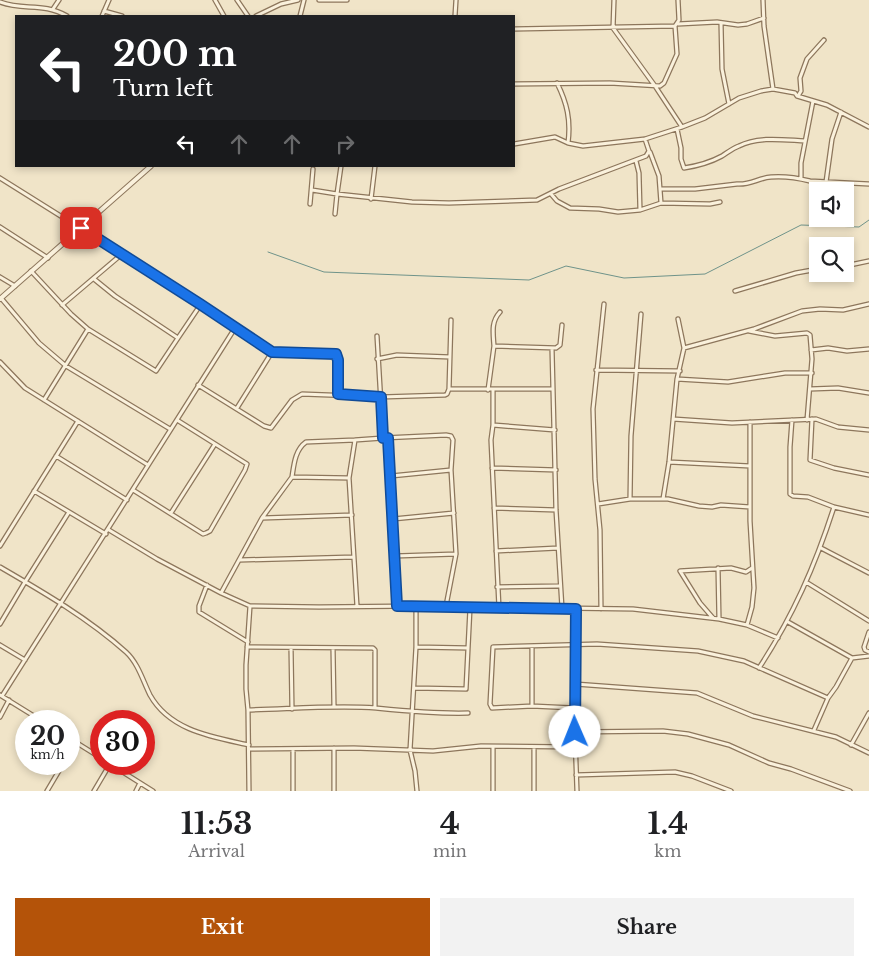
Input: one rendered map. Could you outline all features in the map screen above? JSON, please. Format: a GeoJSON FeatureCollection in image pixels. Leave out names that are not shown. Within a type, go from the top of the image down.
{"type":"FeatureCollection","features":[{"type":"Feature","properties":{"kind":"street"},"geometry":{"type":"LineString","coordinates":[[53,9],[59,0]]}},
{"type":"Feature","properties":{"kind":"street"},"geometry":{"type":"LineString","coordinates":[[102,15],[109,0]]}},
{"type":"Feature","properties":{"kind":"street"},"geometry":{"type":"LineString","coordinates":[[214,0],[223,15]]}},
{"type":"Feature","properties":{"kind":"street"},"geometry":{"type":"LineString","coordinates":[[237,0],[247,15]]}},
{"type":"Feature","properties":{"kind":"street"},"geometry":{"type":"LineString","coordinates":[[258,15],[281,2],[298,0]]}},
{"type":"Feature","properties":{"kind":"street"},"geometry":{"type":"LineString","coordinates":[[300,15],[304,0]]}},
{"type":"Feature","properties":{"kind":"street"},"geometry":{"type":"LineString","coordinates":[[319,0],[347,0]]}},
{"type":"Feature","properties":{"kind":"street"},"geometry":{"type":"LineString","coordinates":[[455,15],[456,0]]}},
{"type":"Feature","properties":{"kind":"street"},"geometry":{"type":"LineString","coordinates":[[614,0],[613,28],[682,127]]}},
{"type":"Feature","properties":{"kind":"street"},"geometry":{"type":"LineString","coordinates":[[515,84],[610,83],[660,86],[664,83],[677,54],[676,25],[680,16],[678,0]]}},
{"type":"Feature","properties":{"kind":"street"},"geometry":{"type":"LineString","coordinates":[[763,0],[773,89]]}},
{"type":"Feature","properties":{"kind":"street"},"geometry":{"type":"LineString","coordinates":[[0,2],[53,9],[63,15]]}},
{"type":"Feature","properties":{"kind":"street"},"geometry":{"type":"LineString","coordinates":[[104,11],[118,15]]}},
{"type":"Feature","properties":{"kind":"street"},"geometry":{"type":"LineString","coordinates":[[515,29],[613,28],[721,22],[732,25],[747,24],[764,18]]}},
{"type":"Feature","properties":{"kind":"street"},"geometry":{"type":"LineString","coordinates":[[721,22],[722,69],[730,104]]}},
{"type":"Feature","properties":{"kind":"street"},"geometry":{"type":"LineString","coordinates":[[797,96],[801,91],[800,78],[807,59],[824,40]]}},
{"type":"Feature","properties":{"kind":"street"},"geometry":{"type":"LineString","coordinates":[[557,83],[564,97],[569,118],[568,143]]}},
{"type":"Feature","properties":{"kind":"street"},"geometry":{"type":"LineString","coordinates":[[515,144],[555,137],[568,143],[583,146],[645,139],[708,117],[739,98],[773,89],[795,93],[797,96],[841,112],[869,127]]}},
{"type":"Feature","properties":{"kind":"street"},"geometry":{"type":"LineString","coordinates":[[801,179],[801,163],[813,101]]}},
{"type":"Feature","properties":{"kind":"street"},"geometry":{"type":"LineString","coordinates":[[660,189],[695,189],[743,185],[770,177],[826,182],[832,139],[841,112]]}},
{"type":"Feature","properties":{"kind":"street"},"geometry":{"type":"LineString","coordinates":[[677,129],[684,168],[720,157],[738,146],[754,141],[776,139],[805,141]]}},
{"type":"Feature","properties":{"kind":"street"},"geometry":{"type":"LineString","coordinates":[[645,139],[659,176],[661,203]]}},
{"type":"Feature","properties":{"kind":"street"},"geometry":{"type":"LineString","coordinates":[[312,190],[371,199],[448,203],[537,200],[559,189],[636,161],[646,156],[649,152]]}},
{"type":"Feature","properties":{"kind":"street"},"geometry":{"type":"LineString","coordinates":[[636,161],[639,173],[640,210]]}},
{"type":"Feature","properties":{"kind":"street"},"geometry":{"type":"LineString","coordinates":[[150,167],[1,298],[39,343],[66,366],[170,429]]}},
{"type":"Feature","properties":{"kind":"street"},"geometry":{"type":"LineString","coordinates":[[335,214],[341,167]]}},
{"type":"Feature","properties":{"kind":"street"},"geometry":{"type":"LineString","coordinates":[[371,199],[375,167]]}},
{"type":"Feature","properties":{"kind":"street"},"geometry":{"type":"LineString","coordinates":[[310,204],[314,169]]}},
{"type":"Feature","properties":{"kind":"street"},"geometry":{"type":"LineString","coordinates":[[0,178],[122,254],[272,352],[336,354],[338,360],[338,394]]}},
{"type":"Feature","properties":{"kind":"street"},"geometry":{"type":"LineString","coordinates":[[854,183],[869,184]]}},
{"type":"Feature","properties":{"kind":"street"},"geometry":{"type":"LineString","coordinates":[[552,194],[557,200],[570,208],[618,212],[640,210],[661,203],[710,204],[720,202]]}},
{"type":"Feature","properties":{"kind":"street"},"geometry":{"type":"LineString","coordinates":[[0,227],[48,258]]}},
{"type":"Feature","properties":{"kind":"street"},"geometry":{"type":"LineString","coordinates":[[62,305],[122,254]]}},
{"type":"Feature","properties":{"kind":"street"},"geometry":{"type":"LineString","coordinates":[[854,264],[869,260]]}},
{"type":"Feature","properties":{"kind":"street"},"geometry":{"type":"LineString","coordinates":[[31,271],[62,305],[88,329],[156,371],[200,304]]}},
{"type":"Feature","properties":{"kind":"street"},"geometry":{"type":"LineString","coordinates":[[735,292],[809,271]]}},
{"type":"Feature","properties":{"kind":"street"},"geometry":{"type":"LineString","coordinates":[[0,276],[15,286]]}},
{"type":"Feature","properties":{"kind":"street"},"geometry":{"type":"LineString","coordinates":[[94,279],[115,296],[178,338]]}},
{"type":"Feature","properties":{"kind":"street"},"geometry":{"type":"LineString","coordinates":[[601,609],[600,539],[593,409],[604,304]]}},
{"type":"Feature","properties":{"kind":"street"},"geometry":{"type":"LineString","coordinates":[[684,348],[747,331],[802,311],[852,309],[869,304]]}},
{"type":"Feature","properties":{"kind":"street"},"geometry":{"type":"LineString","coordinates":[[488,390],[494,346],[493,324],[500,312]]}},
{"type":"Feature","properties":{"kind":"street"},"geometry":{"type":"LineString","coordinates":[[630,499],[631,436],[641,314]]}},
{"type":"Feature","properties":{"kind":"street"},"geometry":{"type":"LineString","coordinates":[[662,499],[669,462],[677,379],[684,348],[678,319]]}},
{"type":"Feature","properties":{"kind":"street"},"geometry":{"type":"LineString","coordinates":[[198,385],[264,426],[271,428],[292,400],[298,395],[306,393],[381,397],[444,395],[447,394],[449,389],[452,320]]}},
{"type":"Feature","properties":{"kind":"street"},"geometry":{"type":"LineString","coordinates":[[494,346],[552,349],[559,347],[562,325]]}},
{"type":"Feature","properties":{"kind":"street"},"geometry":{"type":"LineString","coordinates":[[25,710],[1,695],[25,660],[60,602],[109,530],[170,429],[235,328]]}},
{"type":"Feature","properties":{"kind":"street"},"geometry":{"type":"LineString","coordinates":[[44,400],[88,329]]}},
{"type":"Feature","properties":{"kind":"street"},"geometry":{"type":"LineString","coordinates":[[747,331],[775,336],[808,334],[812,374],[807,420]]}},
{"type":"Feature","properties":{"kind":"street"},"geometry":{"type":"LineString","coordinates":[[377,336],[383,438]]}},
{"type":"Feature","properties":{"kind":"street"},"geometry":{"type":"LineString","coordinates":[[811,350],[828,348],[847,351],[869,349]]}},
{"type":"Feature","properties":{"kind":"street"},"geometry":{"type":"LineString","coordinates":[[552,349],[556,510],[562,608]]}},
{"type":"Feature","properties":{"kind":"street"},"geometry":{"type":"LineString","coordinates":[[236,408],[272,352]]}},
{"type":"Feature","properties":{"kind":"street"},"geometry":{"type":"LineString","coordinates":[[378,359],[397,355],[450,356]]}},
{"type":"Feature","properties":{"kind":"street"},"geometry":{"type":"LineString","coordinates":[[0,362],[21,384],[148,465]]}},
{"type":"Feature","properties":{"kind":"street"},"geometry":{"type":"LineString","coordinates":[[596,370],[680,371]]}},
{"type":"Feature","properties":{"kind":"street"},"geometry":{"type":"LineString","coordinates":[[677,379],[728,382],[785,373],[812,374]]}},
{"type":"Feature","properties":{"kind":"street"},"geometry":{"type":"LineString","coordinates":[[810,388],[838,388],[869,393]]}},
{"type":"Feature","properties":{"kind":"street"},"geometry":{"type":"LineString","coordinates":[[449,389],[552,390]]}},
{"type":"Feature","properties":{"kind":"street"},"geometry":{"type":"LineString","coordinates":[[493,390],[491,440],[499,608]]}},
{"type":"Feature","properties":{"kind":"street"},"geometry":{"type":"LineString","coordinates":[[673,419],[727,423],[812,419],[822,420],[838,426],[869,430]]}},
{"type":"Feature","properties":{"kind":"street"},"geometry":{"type":"LineString","coordinates":[[812,419],[810,460],[834,468],[869,475]]}},
{"type":"Feature","properties":{"kind":"street"},"geometry":{"type":"LineString","coordinates":[[133,490],[203,534],[210,530],[247,464],[177,420]]}},
{"type":"Feature","properties":{"kind":"street"},"geometry":{"type":"LineString","coordinates":[[792,420],[790,494],[808,497],[834,507],[869,515]]}},
{"type":"Feature","properties":{"kind":"street"},"geometry":{"type":"LineString","coordinates":[[0,546],[78,421]]}},
{"type":"Feature","properties":{"kind":"street"},"geometry":{"type":"LineString","coordinates":[[747,626],[754,599],[750,507],[750,422]]}},
{"type":"Feature","properties":{"kind":"street"},"geometry":{"type":"LineString","coordinates":[[493,425],[555,430]]}},
{"type":"Feature","properties":{"kind":"street"},"geometry":{"type":"LineString","coordinates":[[221,593],[262,518],[292,477],[296,455],[300,447],[306,442],[448,435],[453,440],[452,470],[456,554],[446,606]]}},
{"type":"Feature","properties":{"kind":"street"},"geometry":{"type":"LineString","coordinates":[[388,438],[397,606]]}},
{"type":"Feature","properties":{"kind":"street"},"geometry":{"type":"LineString","coordinates":[[355,440],[349,478],[357,606]]}},
{"type":"Feature","properties":{"kind":"street"},"geometry":{"type":"LineString","coordinates":[[171,513],[215,444]]}},
{"type":"Feature","properties":{"kind":"street"},"geometry":{"type":"LineString","coordinates":[[56,456],[127,500]]}},
{"type":"Feature","properties":{"kind":"street"},"geometry":{"type":"LineString","coordinates":[[669,462],[750,466]]}},
{"type":"Feature","properties":{"kind":"street"},"geometry":{"type":"LineString","coordinates":[[492,468],[556,470]]}},
{"type":"Feature","properties":{"kind":"street"},"geometry":{"type":"LineString","coordinates":[[391,476],[452,470]]}},
{"type":"Feature","properties":{"kind":"street"},"geometry":{"type":"LineString","coordinates":[[292,477],[349,478]]}},
{"type":"Feature","properties":{"kind":"street"},"geometry":{"type":"LineString","coordinates":[[34,491],[106,534]]}},
{"type":"Feature","properties":{"kind":"street"},"geometry":{"type":"LineString","coordinates":[[598,504],[630,499],[662,499],[699,506],[750,507]]}},
{"type":"Feature","properties":{"kind":"street"},"geometry":{"type":"LineString","coordinates":[[759,668],[788,622],[821,548],[834,507]]}},
{"type":"Feature","properties":{"kind":"street"},"geometry":{"type":"LineString","coordinates":[[494,508],[556,510]]}},
{"type":"Feature","properties":{"kind":"street"},"geometry":{"type":"LineString","coordinates":[[0,624],[69,512]]}},
{"type":"Feature","properties":{"kind":"street"},"geometry":{"type":"LineString","coordinates":[[393,518],[455,513]]}},
{"type":"Feature","properties":{"kind":"street"},"geometry":{"type":"LineString","coordinates":[[262,518],[352,515]]}},
{"type":"Feature","properties":{"kind":"street"},"geometry":{"type":"LineString","coordinates":[[109,530],[157,559],[250,606],[446,606],[470,608],[633,609],[714,618],[747,626],[778,638]]}},
{"type":"Feature","properties":{"kind":"street"},"geometry":{"type":"LineString","coordinates":[[496,551],[558,548]]}},
{"type":"Feature","properties":{"kind":"street"},"geometry":{"type":"LineString","coordinates":[[821,548],[869,573]]}},
{"type":"Feature","properties":{"kind":"street"},"geometry":{"type":"LineString","coordinates":[[395,556],[456,554]]}},
{"type":"Feature","properties":{"kind":"street"},"geometry":{"type":"LineString","coordinates":[[239,560],[354,557]]}},
{"type":"Feature","properties":{"kind":"street"},"geometry":{"type":"LineString","coordinates":[[0,567],[60,602],[128,654],[154,701],[172,720],[209,736],[249,747],[292,749],[410,750],[575,747]]}},
{"type":"Feature","properties":{"kind":"street"},"geometry":{"type":"LineString","coordinates":[[718,568],[719,620]]}},
{"type":"Feature","properties":{"kind":"street"},"geometry":{"type":"LineString","coordinates":[[714,618],[705,610],[680,571],[731,568],[746,572],[752,568]]}},
{"type":"Feature","properties":{"kind":"street"},"geometry":{"type":"LineString","coordinates":[[806,582],[869,621]]}},
{"type":"Feature","properties":{"kind":"street"},"geometry":{"type":"LineString","coordinates":[[207,585],[198,606],[199,612],[248,642]]}},
{"type":"Feature","properties":{"kind":"street"},"geometry":{"type":"LineString","coordinates":[[497,587],[560,586]]}},
{"type":"Feature","properties":{"kind":"street"},"geometry":{"type":"LineString","coordinates":[[249,791],[246,679],[250,606]]}},
{"type":"Feature","properties":{"kind":"street"},"geometry":{"type":"LineString","coordinates":[[416,606],[415,688],[410,750],[417,791]]}},
{"type":"Feature","properties":{"kind":"street"},"geometry":{"type":"LineString","coordinates":[[415,688],[466,689],[470,608]]}},
{"type":"Feature","properties":{"kind":"street"},"geometry":{"type":"LineString","coordinates":[[576,609],[574,708],[576,791]]}},
{"type":"Feature","properties":{"kind":"street"},"geometry":{"type":"LineString","coordinates":[[788,622],[852,658],[869,656]]}},
{"type":"Feature","properties":{"kind":"street"},"geometry":{"type":"LineString","coordinates":[[869,632],[864,646],[865,650],[869,652]]}},
{"type":"Feature","properties":{"kind":"street"},"geometry":{"type":"LineString","coordinates":[[0,645],[25,660]]}},
{"type":"Feature","properties":{"kind":"street"},"geometry":{"type":"LineString","coordinates":[[574,708],[532,706],[492,708],[490,704],[493,647],[625,645],[698,651],[744,661],[828,698]]}},
{"type":"Feature","properties":{"kind":"street"},"geometry":{"type":"LineString","coordinates":[[532,646],[532,706]]}},
{"type":"Feature","properties":{"kind":"street"},"geometry":{"type":"LineString","coordinates":[[416,647],[468,648]]}},
{"type":"Feature","properties":{"kind":"street"},"geometry":{"type":"LineString","coordinates":[[247,648],[374,649],[375,708]]}},
{"type":"Feature","properties":{"kind":"street"},"geometry":{"type":"LineString","coordinates":[[291,648],[292,709]]}},
{"type":"Feature","properties":{"kind":"street"},"geometry":{"type":"LineString","coordinates":[[333,648],[334,707]]}},
{"type":"Feature","properties":{"kind":"street"},"geometry":{"type":"LineString","coordinates":[[814,730],[828,698],[852,658]]}},
{"type":"Feature","properties":{"kind":"street"},"geometry":{"type":"LineString","coordinates":[[575,684],[697,693],[752,716],[836,737],[869,753]]}},
{"type":"Feature","properties":{"kind":"street"},"geometry":{"type":"LineString","coordinates":[[0,717],[9,700]]}},
{"type":"Feature","properties":{"kind":"street"},"geometry":{"type":"LineString","coordinates":[[248,710],[334,707],[375,708],[412,712],[468,713]]}},
{"type":"Feature","properties":{"kind":"street"},"geometry":{"type":"LineString","coordinates":[[851,744],[869,712]]}},
{"type":"Feature","properties":{"kind":"street"},"geometry":{"type":"LineString","coordinates":[[575,732],[664,731],[688,734],[730,746],[769,763],[791,769],[850,791]]}},
{"type":"Feature","properties":{"kind":"street"},"geometry":{"type":"LineString","coordinates":[[493,747],[493,791]]}},
{"type":"Feature","properties":{"kind":"street"},"geometry":{"type":"LineString","coordinates":[[534,747],[534,791]]}},
{"type":"Feature","properties":{"kind":"street"},"geometry":{"type":"LineString","coordinates":[[334,748],[334,791]]}},
{"type":"Feature","properties":{"kind":"street"},"geometry":{"type":"LineString","coordinates":[[292,749],[293,791]]}},
{"type":"Feature","properties":{"kind":"street"},"geometry":{"type":"LineString","coordinates":[[576,775],[675,772],[692,776],[731,791]]}},
{"type":"Feature","properties":{"kind":"street"},"geometry":{"type":"LineString","coordinates":[[48,791],[57,775]]}},
{"type":"Feature","properties":{"kind":"street"},"geometry":{"type":"LineString","coordinates":[[94,791],[103,775]]}},
{"type":"Feature","properties":{"kind":"street"},"geometry":{"type":"LineString","coordinates":[[127,775],[153,791]]}},
{"type":"Feature","properties":{"kind":"street"},"geometry":{"type":"LineString","coordinates":[[136,791],[140,783]]}},
{"type":"Feature","properties":{"kind":"waterway"},"geometry":{"type":"LineString","coordinates":[[268,252],[324,272],[529,280],[566,266],[624,278],[705,274],[801,225],[859,227],[869,220]]}},
{"type":"Feature","properties":{"kind":"route"},"geometry":{"type":"LineString","coordinates":[[81,228],[223,318],[272,352],[336,354],[338,360],[338,394],[381,397],[383,438],[388,438],[391,476],[397,606],[576,609],[575,732]]}}]}
